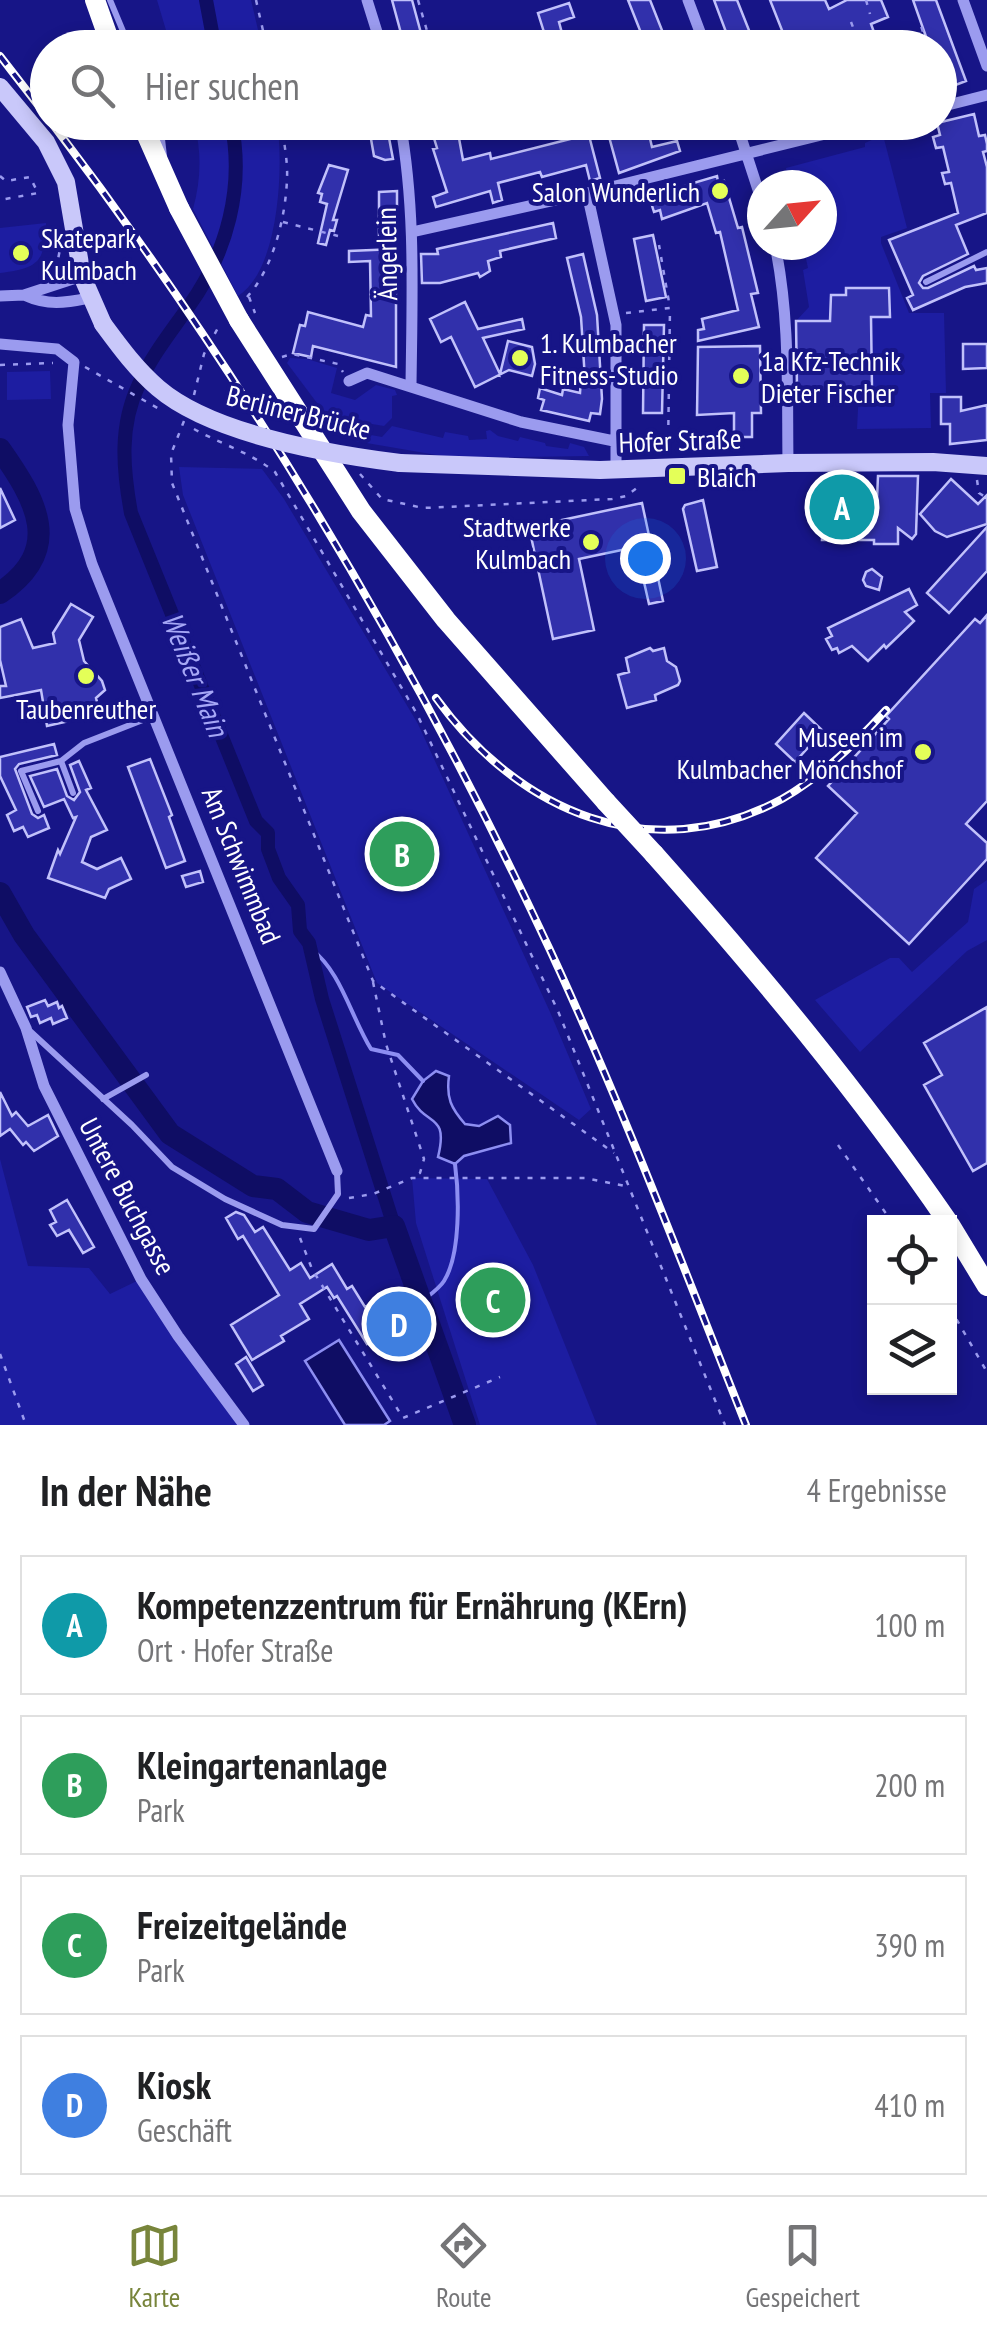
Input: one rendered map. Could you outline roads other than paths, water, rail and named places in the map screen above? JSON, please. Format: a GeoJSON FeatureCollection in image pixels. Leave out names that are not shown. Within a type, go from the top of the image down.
{"type":"FeatureCollection","features":[{"type":"Feature","properties":{"kind":"highway"},"geometry":{"type":"LineString","coordinates":[[95,0],[106,30]]}},
{"type":"Feature","properties":{"kind":"highway"},"geometry":{"type":"LineString","coordinates":[[148,140],[234,315],[361,511],[446,620],[774,990],[843,1076],[943,1215]]}},
{"type":"Feature","properties":{"kind":"highway"},"geometry":{"type":"LineString","coordinates":[[957,1237],[987,1286]]}},
{"type":"Feature","properties":{"kind":"street"},"geometry":{"type":"LineString","coordinates":[[367,0],[376,30]]}},
{"type":"Feature","properties":{"kind":"street"},"geometry":{"type":"LineString","coordinates":[[688,0],[699,30]]}},
{"type":"Feature","properties":{"kind":"street"},"geometry":{"type":"LineString","coordinates":[[962,0],[987,66]]}},
{"type":"Feature","properties":{"kind":"street","name":"Berliner Brücke"},"geometry":{"type":"LineString","coordinates":[[0,87],[30,123]]}},
{"type":"Feature","properties":{"kind":"street"},"geometry":{"type":"LineString","coordinates":[[957,102],[987,95]]}},
{"type":"Feature","properties":{"kind":"street","name":"Berliner Brücke"},"geometry":{"type":"LineString","coordinates":[[44,140],[66,182],[82,276],[90,298],[129,360],[161,391],[209,418],[284,442],[400,463]]}},
{"type":"Feature","properties":{"kind":"street","name":"Ängerlein"},"geometry":{"type":"LineString","coordinates":[[403,140],[412,232],[410,386]]}},
{"type":"Feature","properties":{"kind":"street"},"geometry":{"type":"LineString","coordinates":[[743,140],[753,170]]}},
{"type":"Feature","properties":{"kind":"street"},"geometry":{"type":"LineString","coordinates":[[412,232],[587,194],[801,140]]}},
{"type":"Feature","properties":{"kind":"street"},"geometry":{"type":"LineString","coordinates":[[587,194],[614,315],[618,378],[616,470]]}},
{"type":"Feature","properties":{"kind":"street"},"geometry":{"type":"LineString","coordinates":[[777,260],[784,290],[787,342],[788,464]]}},
{"type":"Feature","properties":{"kind":"street"},"geometry":{"type":"LineString","coordinates":[[0,296],[24,295],[82,276]]}},
{"type":"Feature","properties":{"kind":"street"},"geometry":{"type":"LineString","coordinates":[[24,295],[59,305],[90,298]]}},
{"type":"Feature","properties":{"kind":"street","name":"Am Schwimmbad"},"geometry":{"type":"LineString","coordinates":[[0,344],[58,349],[74,362],[68,425],[74,509],[92,564],[337,1170]]}},
{"type":"Feature","properties":{"kind":"street","name":"Hofer Straße"},"geometry":{"type":"LineString","coordinates":[[349,381],[367,372],[464,406],[614,441]]}},
{"type":"Feature","properties":{"kind":"street","name":"Hofer Straße"},"geometry":{"type":"LineString","coordinates":[[400,463],[616,470],[933,462],[987,466]]}},
{"type":"Feature","properties":{"kind":"street","name":"Hofer Straße"},"geometry":{"type":"LineString","coordinates":[[962,466],[987,481]]}},
{"type":"Feature","properties":{"kind":"street","name":"Untere Buchgasse"},"geometry":{"type":"LineString","coordinates":[[0,972],[26,1028],[44,1086],[141,1279],[244,1425]]}},
{"type":"Feature","properties":{"kind":"lane"},"geometry":{"type":"LineString","coordinates":[[110,0],[122,30]]}},
{"type":"Feature","properties":{"kind":"lane"},"geometry":{"type":"LineString","coordinates":[[162,140],[166,182]]}},
{"type":"Feature","properties":{"kind":"lane"},"geometry":{"type":"LineString","coordinates":[[926,282],[987,252]]}},
{"type":"Feature","properties":{"kind":"lane"},"geometry":{"type":"LineString","coordinates":[[38,811],[21,771],[61,761],[84,743],[154,715]]}},
{"type":"Feature","properties":{"kind":"lane"},"geometry":{"type":"LineString","coordinates":[[61,761],[73,793]]}},
{"type":"Feature","properties":{"kind":"lane"},"geometry":{"type":"LineString","coordinates":[[26,1028],[172,1167],[225,1199],[282,1225],[314,1229],[338,1194],[337,1170]]}},
{"type":"Feature","properties":{"kind":"lane"},"geometry":{"type":"LineString","coordinates":[[103,1099],[146,1074]]}},
{"type":"Feature","properties":{"kind":"waterway","name":"Weißer Main"},"geometry":{"type":"LineString","coordinates":[[206,0],[212,30]]}},
{"type":"Feature","properties":{"kind":"waterway","name":"Weißer Main"},"geometry":{"type":"LineString","coordinates":[[234,140],[234,194],[223,241],[202,286],[150,363],[128,416],[124,448],[128,497],[131,513],[256,821],[268,833],[268,849],[279,878],[298,905],[300,931],[309,943],[322,999],[394,1226]]}},
{"type":"Feature","properties":{"kind":"waterway","name":"Weißer Main"},"geometry":{"type":"LineString","coordinates":[[0,449],[24,487],[38,524],[38,542],[32,559],[0,593]]}},
{"type":"Feature","properties":{"kind":"waterway","name":"Weißer Main"},"geometry":{"type":"LineString","coordinates":[[0,893],[24,935],[170,1134],[253,1186],[277,1189],[307,1212],[369,1230],[394,1226],[465,1425]]}},
{"type":"Feature","properties":{"kind":"waterway"},"geometry":{"type":"LineString","coordinates":[[311,949],[338,982],[371,1049],[398,1055],[423,1081]]}},
{"type":"Feature","properties":{"kind":"waterway"},"geometry":{"type":"LineString","coordinates":[[421,1302],[444,1281],[450,1269],[458,1207],[455,1164]]}},
{"type":"Feature","properties":{"kind":"railway"},"geometry":{"type":"LineString","coordinates":[[0,56],[30,95]]}},
{"type":"Feature","properties":{"kind":"railway"},"geometry":{"type":"LineString","coordinates":[[64,140],[123,219],[259,420],[323,522],[442,733],[577,1008],[746,1425]]}},
{"type":"Feature","properties":{"kind":"railway"},"geometry":{"type":"LineString","coordinates":[[436,698],[469,738],[506,771],[547,798],[590,817],[636,828],[684,829],[733,820],[782,799],[837,759],[886,710]]}},
{"type":"Feature","properties":{"kind":"place","name":"Salon Wunderlich"},"geometry":{"type":"Point","coordinates":[720,191]}},
{"type":"Feature","properties":{"kind":"place","name":"Skatepark Kulmbach"},"geometry":{"type":"Point","coordinates":[21,253]}},
{"type":"Feature","properties":{"kind":"place","name":"1. Kulmbacher Fitness-Studio"},"geometry":{"type":"Point","coordinates":[520,358]}},
{"type":"Feature","properties":{"kind":"place","name":"1a Kfz-Technik Dieter Fischer"},"geometry":{"type":"Point","coordinates":[741,376]}},
{"type":"Feature","properties":{"kind":"place","name":"Blaich"},"geometry":{"type":"Point","coordinates":[677,476]}},
{"type":"Feature","properties":{"kind":"place","name":"Kompetenzzentrum für Ernährung (KErn)"},"geometry":{"type":"Point","coordinates":[842,507]}},
{"type":"Feature","properties":{"kind":"place","name":"Stadtwerke Kulmbach"},"geometry":{"type":"Point","coordinates":[591,542]}},
{"type":"Feature","properties":{"kind":"place","name":"Taubenreuther"},"geometry":{"type":"Point","coordinates":[86,676]}},
{"type":"Feature","properties":{"kind":"place","name":"Museen im Kulmbacher Mönchshof"},"geometry":{"type":"Point","coordinates":[923,752]}},
{"type":"Feature","properties":{"kind":"place","name":"Kleingartenanlage"},"geometry":{"type":"Point","coordinates":[402,854]}},
{"type":"Feature","properties":{"kind":"place","name":"Freizeitgelände"},"geometry":{"type":"Point","coordinates":[493,1300]}},
{"type":"Feature","properties":{"kind":"place","name":"Kiosk"},"geometry":{"type":"Point","coordinates":[399,1324]}}]}
